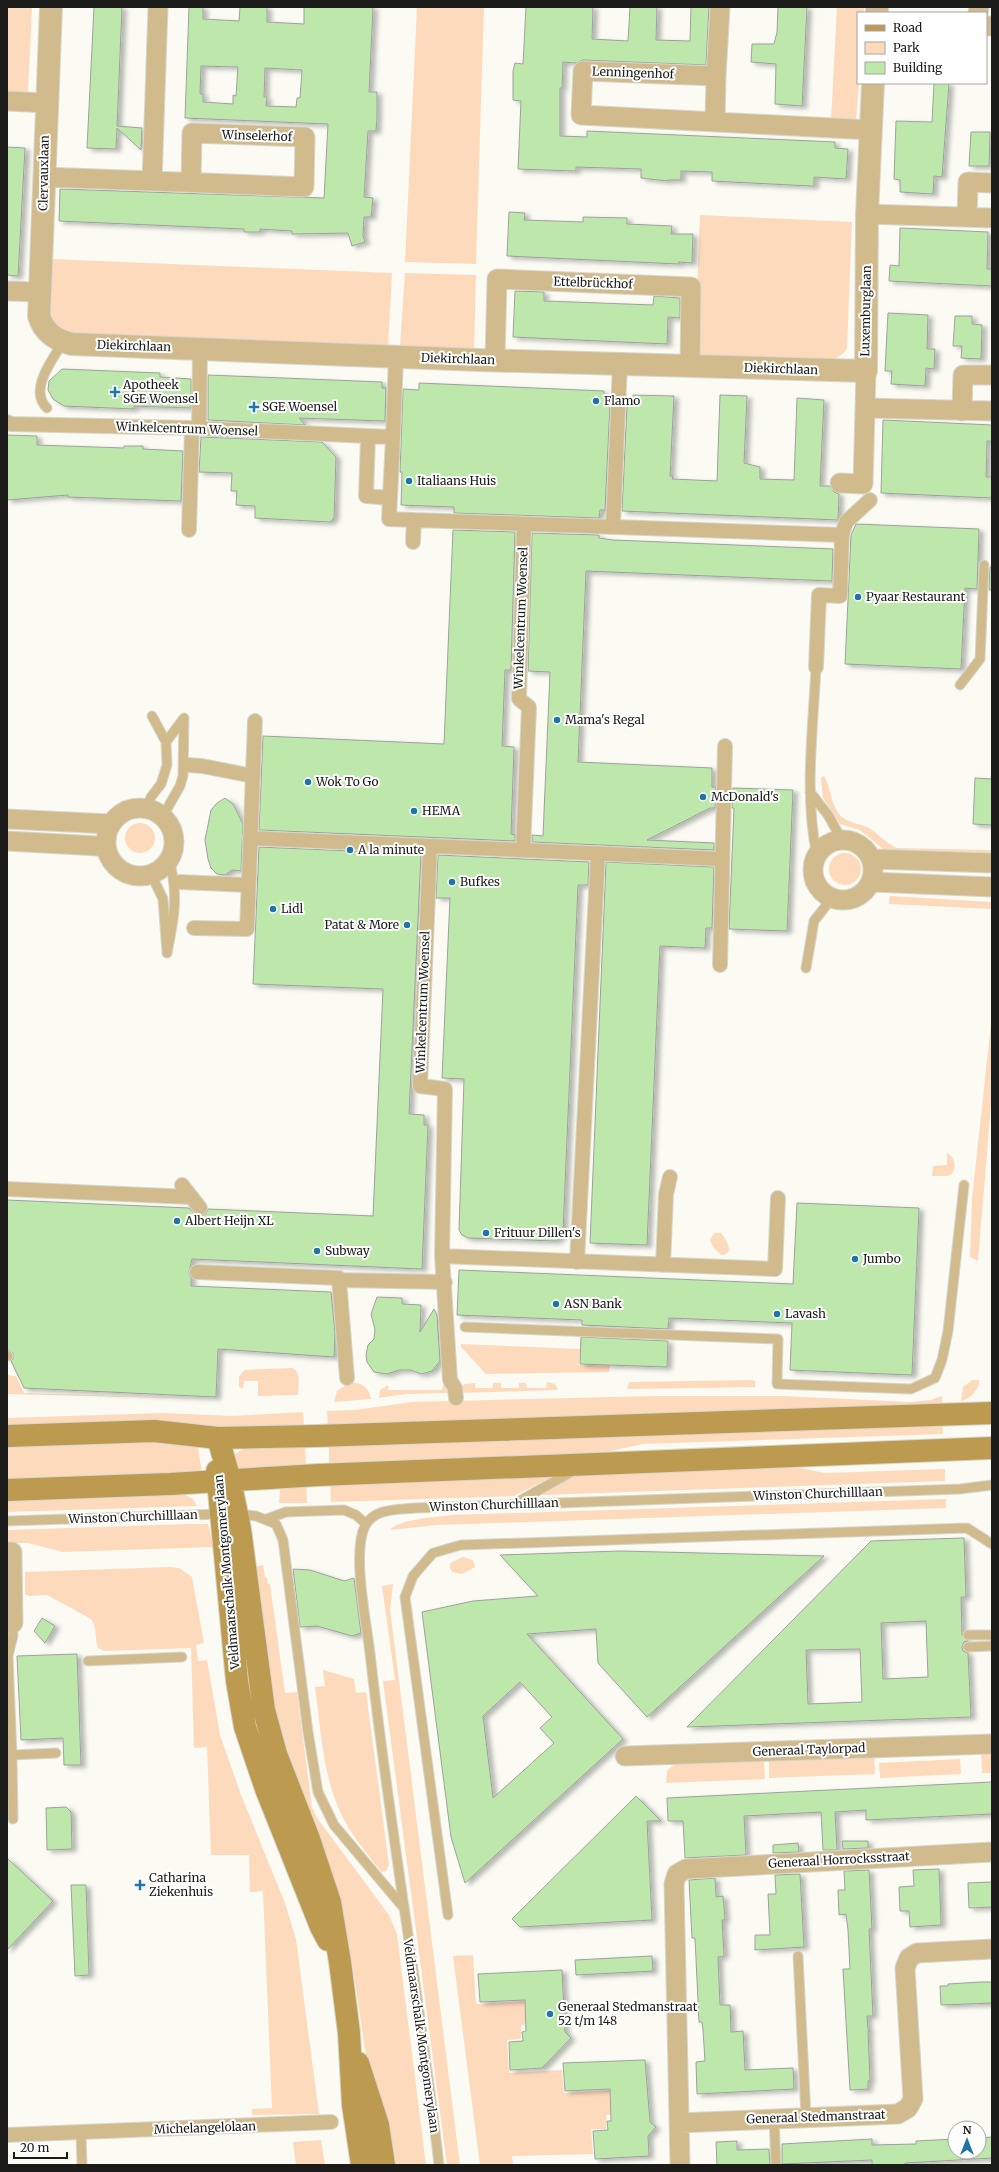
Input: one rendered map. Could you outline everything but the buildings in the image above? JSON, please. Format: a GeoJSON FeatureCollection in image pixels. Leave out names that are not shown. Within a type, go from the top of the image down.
{"type":"FeatureCollection","features":[{"type":"Feature","properties":{"kind":"main road"},"geometry":{"type":"LineString","coordinates":[[7,1436],[154,1432],[218,1438],[992,1413]]}},
{"type":"Feature","properties":{"kind":"main road","name":"Veldmaarschalk Montgomerylaan"},"geometry":{"type":"LineString","coordinates":[[218,1438],[223,1481],[229,1514],[237,1681],[245,1727],[266,1789],[321,1927],[340,1962],[349,2033],[353,2105],[362,2165]]}},
{"type":"Feature","properties":{"kind":"main road"},"geometry":{"type":"LineString","coordinates":[[7,1490],[992,1448]]}},
{"type":"Feature","properties":{"kind":"main road","name":"Veldmaarschalk Montgomerylaan"},"geometry":{"type":"LineString","coordinates":[[349,2033],[378,2124],[384,2165]]}},
{"type":"Feature","properties":{"kind":"street","name":"Clervauxlaan"},"geometry":{"type":"LineString","coordinates":[[51,7],[46,103],[40,316],[42,324],[57,339]]}},
{"type":"Feature","properties":{"kind":"street"},"geometry":{"type":"LineString","coordinates":[[152,181],[158,7]]}},
{"type":"Feature","properties":{"kind":"street"},"geometry":{"type":"LineString","coordinates":[[715,121],[720,7]]}},
{"type":"Feature","properties":{"kind":"street","name":"Lenningenhof"},"geometry":{"type":"LineString","coordinates":[[716,76],[583,71],[581,115],[870,130]]}},
{"type":"Feature","properties":{"kind":"street","name":"Luxemburglaan"},"geometry":{"type":"LineString","coordinates":[[840,483],[863,484],[866,408],[867,214],[873,84]]}},
{"type":"Feature","properties":{"kind":"street"},"geometry":{"type":"LineString","coordinates":[[7,101],[46,103]]}},
{"type":"Feature","properties":{"kind":"street","name":"Winselerhof"},"geometry":{"type":"LineString","coordinates":[[44,177],[304,187],[305,137],[192,133],[191,182]]}},
{"type":"Feature","properties":{"kind":"street"},"geometry":{"type":"LineString","coordinates":[[967,217],[968,182],[992,183]]}},
{"type":"Feature","properties":{"kind":"street"},"geometry":{"type":"LineString","coordinates":[[867,214],[992,218]]}},
{"type":"Feature","properties":{"kind":"street","name":"Ettelbrückhof"},"geometry":{"type":"LineString","coordinates":[[495,360],[497,279],[691,287],[690,366]]}},
{"type":"Feature","properties":{"kind":"street"},"geometry":{"type":"LineString","coordinates":[[7,291],[40,292]]}},
{"type":"Feature","properties":{"kind":"street","name":"Diekirchlaan"},"geometry":{"type":"LineString","coordinates":[[57,339],[72,344],[200,350],[866,371]]}},
{"type":"Feature","properties":{"kind":"street"},"geometry":{"type":"LineString","coordinates":[[189,530],[200,350]]}},
{"type":"Feature","properties":{"kind":"street"},"geometry":{"type":"LineString","coordinates":[[396,356],[389,519],[842,535]]}},
{"type":"Feature","properties":{"kind":"street"},"geometry":{"type":"LineString","coordinates":[[613,526],[620,364]]}},
{"type":"Feature","properties":{"kind":"street"},"geometry":{"type":"LineString","coordinates":[[962,411],[963,375],[992,375]]}},
{"type":"Feature","properties":{"kind":"street"},"geometry":{"type":"LineString","coordinates":[[866,408],[992,411]]}},
{"type":"Feature","properties":{"kind":"street","name":"Winkelcentrum Woensel"},"geometry":{"type":"LineString","coordinates":[[7,422],[11,424],[195,428],[393,437]]}},
{"type":"Feature","properties":{"kind":"street"},"geometry":{"type":"LineString","coordinates":[[368,436],[366,496],[390,498]]}},
{"type":"Feature","properties":{"kind":"street"},"geometry":{"type":"LineString","coordinates":[[816,667],[819,595],[840,596],[842,535],[846,522],[870,500]]}},
{"type":"Feature","properties":{"kind":"street"},"geometry":{"type":"LineString","coordinates":[[413,542],[414,520]]}},
{"type":"Feature","properties":{"kind":"street","name":"Winkelcentrum Woensel"},"geometry":{"type":"LineString","coordinates":[[523,850],[529,707],[518,699],[524,524]]}},
{"type":"Feature","properties":{"kind":"street"},"geometry":{"type":"LineString","coordinates":[[194,928],[247,929],[255,721]]}},
{"type":"Feature","properties":{"kind":"street"},"geometry":{"type":"LineString","coordinates":[[720,965],[726,746]]}},
{"type":"Feature","properties":{"kind":"street"},"geometry":{"type":"LineString","coordinates":[[188,765],[202,766],[253,776]]}},
{"type":"Feature","properties":{"kind":"street"},"geometry":{"type":"LineString","coordinates":[[130,809],[155,812],[169,824],[173,837],[173,851],[169,860],[164,866],[151,874],[132,875],[122,871],[109,857],[106,848],[106,840],[110,824],[122,812],[130,809]]}},
{"type":"Feature","properties":{"kind":"street"},"geometry":{"type":"LineString","coordinates":[[7,819],[110,824]]}},
{"type":"Feature","properties":{"kind":"street"},"geometry":{"type":"LineString","coordinates":[[250,838],[722,859]]}},
{"type":"Feature","properties":{"kind":"street"},"geometry":{"type":"LineString","coordinates":[[842,840],[860,845],[867,851],[872,859],[874,870],[872,882],[861,895],[852,900],[842,901],[832,898],[817,885],[813,875],[813,865],[823,848],[832,842],[842,840]]}},
{"type":"Feature","properties":{"kind":"street"},"geometry":{"type":"LineString","coordinates":[[7,841],[98,846],[106,848]]}},
{"type":"Feature","properties":{"kind":"street","name":"Winkelcentrum Woensel"},"geometry":{"type":"LineString","coordinates":[[430,846],[420,1086],[445,1089],[442,1256],[445,1282],[450,1380],[455,1388],[456,1398]]}},
{"type":"Feature","properties":{"kind":"street"},"geometry":{"type":"LineString","coordinates":[[577,1262],[598,853]]}},
{"type":"Feature","properties":{"kind":"street"},"geometry":{"type":"LineString","coordinates":[[872,859],[992,862]]}},
{"type":"Feature","properties":{"kind":"street"},"geometry":{"type":"LineString","coordinates":[[180,882],[248,885]]}},
{"type":"Feature","properties":{"kind":"street"},"geometry":{"type":"LineString","coordinates":[[872,882],[992,887]]}},
{"type":"Feature","properties":{"kind":"street"},"geometry":{"type":"LineString","coordinates":[[663,1265],[666,1194],[670,1177]]}},
{"type":"Feature","properties":{"kind":"street"},"geometry":{"type":"LineString","coordinates":[[182,1185],[200,1208]]}},
{"type":"Feature","properties":{"kind":"street"},"geometry":{"type":"LineString","coordinates":[[7,1189],[191,1197]]}},
{"type":"Feature","properties":{"kind":"street"},"geometry":{"type":"LineString","coordinates":[[442,1256],[775,1269],[778,1198]]}},
{"type":"Feature","properties":{"kind":"street"},"geometry":{"type":"LineString","coordinates":[[197,1272],[339,1278],[339,1280],[445,1282]]}},
{"type":"Feature","properties":{"kind":"street"},"geometry":{"type":"LineString","coordinates":[[339,1280],[347,1378]]}},
{"type":"Feature","properties":{"kind":"street"},"geometry":{"type":"LineString","coordinates":[[9,1552],[10,1623]]}},
{"type":"Feature","properties":{"kind":"street","name":"Generaal Taylorpad"},"geometry":{"type":"LineString","coordinates":[[625,1756],[992,1744]]}},
{"type":"Feature","properties":{"kind":"street","name":"Generaal Horrocksstraat"},"geometry":{"type":"LineString","coordinates":[[679,2123],[674,1884],[676,1874],[686,1869],[992,1852]]}},
{"type":"Feature","properties":{"kind":"street","name":"Generaal Stedmanstraat"},"geometry":{"type":"LineString","coordinates":[[679,2123],[806,2116],[898,2114],[908,2108],[913,2099],[905,1968],[909,1958],[917,1953],[992,1949]]}},
{"type":"Feature","properties":{"kind":"street","name":"Michelangelolaan"},"geometry":{"type":"LineString","coordinates":[[7,2135],[331,2122]]}},
{"type":"Feature","properties":{"kind":"street"},"geometry":{"type":"LineString","coordinates":[[679,2123],[680,2165]]}},
{"type":"Feature","properties":{"kind":"lane"},"geometry":{"type":"LineString","coordinates":[[48,408],[41,402],[41,382],[57,339]]}},
{"type":"Feature","properties":{"kind":"lane"},"geometry":{"type":"LineString","coordinates":[[960,685],[980,658],[984,565]]}},
{"type":"Feature","properties":{"kind":"lane"},"geometry":{"type":"LineString","coordinates":[[816,667],[810,792],[811,827],[817,856]]}},
{"type":"Feature","properties":{"kind":"lane"},"geometry":{"type":"LineString","coordinates":[[152,716],[166,742],[165,775],[155,812]]}},
{"type":"Feature","properties":{"kind":"lane"},"geometry":{"type":"LineString","coordinates":[[155,812],[180,786],[183,776],[184,718],[166,742]]}},
{"type":"Feature","properties":{"kind":"lane"},"geometry":{"type":"LineString","coordinates":[[810,792],[828,815],[842,840]]}},
{"type":"Feature","properties":{"kind":"lane"},"geometry":{"type":"LineString","coordinates":[[151,874],[163,899],[167,953],[175,915],[176,891],[169,860]]}},
{"type":"Feature","properties":{"kind":"lane"},"geometry":{"type":"LineString","coordinates":[[806,968],[814,921],[832,898]]}},
{"type":"Feature","properties":{"kind":"lane"},"geometry":{"type":"LineString","coordinates":[[465,1327],[778,1338],[777,1384],[911,1389],[935,1378],[942,1360],[948,1331],[964,1185]]}},
{"type":"Feature","properties":{"kind":"lane"},"geometry":{"type":"LineString","coordinates":[[513,1504],[573,1471],[592,1464]]}},
{"type":"Feature","properties":{"kind":"lane","name":"Winston Churchilllaan"},"geometry":{"type":"LineString","coordinates":[[7,1521],[229,1514],[267,1519],[286,1512],[344,1510],[356,1516],[366,1524],[375,1514],[392,1510],[513,1504],[960,1489],[992,1485]]}},
{"type":"Feature","properties":{"kind":"lane"},"geometry":{"type":"LineString","coordinates":[[267,1519],[276,1524],[284,1546],[308,1732],[318,1792],[334,1825],[403,1907]]}},
{"type":"Feature","properties":{"kind":"lane","name":"Veldmaarschalk Montgomerylaan"},"geometry":{"type":"LineString","coordinates":[[366,1524],[361,1538],[360,1570],[378,1726],[403,1907],[429,2074],[439,2165]]}},
{"type":"Feature","properties":{"kind":"lane"},"geometry":{"type":"LineString","coordinates":[[448,1915],[405,1597],[413,1576],[433,1554],[461,1545],[959,1528],[967,1528],[992,1544]]}},
{"type":"Feature","properties":{"kind":"lane"},"geometry":{"type":"LineString","coordinates":[[10,1623],[8,1656],[9,1755],[13,1819]]}},
{"type":"Feature","properties":{"kind":"lane"},"geometry":{"type":"LineString","coordinates":[[968,1635],[992,1635]]}},
{"type":"Feature","properties":{"kind":"lane"},"geometry":{"type":"LineString","coordinates":[[968,1647],[992,1646]]}},
{"type":"Feature","properties":{"kind":"lane"},"geometry":{"type":"LineString","coordinates":[[88,1661],[182,1657]]}},
{"type":"Feature","properties":{"kind":"lane"},"geometry":{"type":"LineString","coordinates":[[9,1755],[56,1753]]}},
{"type":"Feature","properties":{"kind":"lane"},"geometry":{"type":"LineString","coordinates":[[798,1956],[806,2116]]}},
{"type":"Feature","properties":{"kind":"lane"},"geometry":{"type":"LineString","coordinates":[[774,2118],[776,2165]]}},
{"type":"Feature","properties":{"kind":"lane"},"geometry":{"type":"LineString","coordinates":[[81,2133],[82,2165]]}},
{"type":"Feature","properties":{"kind":"green space"},"geometry":{"type":"Polygon","coordinates":[[[7,7],[32,7],[28,92],[7,91],[7,7]]]}},
{"type":"Feature","properties":{"kind":"green space"},"geometry":{"type":"Polygon","coordinates":[[[417,7],[484,7],[476,264],[405,262],[417,7]]]}},
{"type":"Feature","properties":{"kind":"green space"},"geometry":{"type":"Polygon","coordinates":[[[837,7],[864,7],[864,12],[857,12],[857,84],[859,84],[856,121],[831,120],[837,7]]]}},
{"type":"Feature","properties":{"kind":"green space"},"geometry":{"type":"Polygon","coordinates":[[[700,215],[852,222],[847,348],[844,353],[833,360],[694,358],[700,215]]]}},
{"type":"Feature","properties":{"kind":"green space"},"geometry":{"type":"Polygon","coordinates":[[[52,259],[392,273],[388,346],[112,337],[65,332],[56,325],[51,314],[52,259]]]}},
{"type":"Feature","properties":{"kind":"green space"},"geometry":{"type":"Polygon","coordinates":[[[405,273],[476,275],[474,349],[400,346],[405,273]]]}},
{"type":"Feature","properties":{"kind":"green space"},"geometry":{"type":"Polygon","coordinates":[[[824,776],[834,805],[842,817],[869,828],[889,844],[897,848],[992,850],[992,857],[891,852],[884,850],[860,830],[840,824],[823,798],[821,778],[824,776]]]}},
{"type":"Feature","properties":{"kind":"green space"},"geometry":{"type":"Polygon","coordinates":[[[140,823],[151,827],[155,838],[151,849],[140,853],[129,849],[125,838],[129,827],[140,823]]]}},
{"type":"Feature","properties":{"kind":"green space"},"geometry":{"type":"Polygon","coordinates":[[[845,853],[851,854],[858,860],[861,869],[860,875],[854,882],[845,885],[839,884],[832,878],[829,869],[830,863],[836,856],[845,853]]]}},
{"type":"Feature","properties":{"kind":"green space"},"geometry":{"type":"Polygon","coordinates":[[[890,896],[992,902],[992,909],[889,904],[890,896]]]}},
{"type":"Feature","properties":{"kind":"green space"},"geometry":{"type":"Polygon","coordinates":[[[992,1014],[992,1093],[978,1261],[970,1257],[972,1199],[992,1014]]]}},
{"type":"Feature","properties":{"kind":"green space"},"geometry":{"type":"Polygon","coordinates":[[[947,1153],[953,1159],[955,1165],[954,1171],[952,1174],[947,1176],[932,1176],[933,1166],[947,1165],[947,1153]]]}},
{"type":"Feature","properties":{"kind":"green space"},"geometry":{"type":"Polygon","coordinates":[[[714,1233],[721,1233],[725,1238],[730,1250],[726,1254],[721,1255],[713,1247],[710,1240],[714,1233]]]}},
{"type":"Feature","properties":{"kind":"green space"},"geometry":{"type":"Polygon","coordinates":[[[461,1344],[580,1349],[579,1365],[610,1365],[609,1372],[486,1374],[461,1347],[461,1344]]]}},
{"type":"Feature","properties":{"kind":"green space"},"geometry":{"type":"Polygon","coordinates":[[[292,1368],[298,1376],[298,1395],[258,1396],[258,1381],[244,1381],[243,1389],[239,1387],[239,1376],[245,1370],[292,1368]]]}},
{"type":"Feature","properties":{"kind":"green space"},"geometry":{"type":"Polygon","coordinates":[[[7,1375],[16,1376],[24,1393],[215,1399],[7,1394],[7,1375]]]}},
{"type":"Feature","properties":{"kind":"green space"},"geometry":{"type":"Polygon","coordinates":[[[972,1380],[979,1380],[978,1387],[970,1396],[961,1401],[963,1387],[972,1380]]]}},
{"type":"Feature","properties":{"kind":"green space"},"geometry":{"type":"Polygon","coordinates":[[[755,1381],[755,1387],[627,1389],[629,1382],[755,1381]]]}},
{"type":"Feature","properties":{"kind":"green space"},"geometry":{"type":"Polygon","coordinates":[[[547,1382],[555,1384],[558,1390],[460,1393],[461,1387],[465,1384],[475,1383],[475,1388],[493,1388],[493,1383],[501,1383],[501,1388],[519,1388],[519,1383],[526,1383],[527,1388],[546,1388],[547,1382]]]}},
{"type":"Feature","properties":{"kind":"green space"},"geometry":{"type":"Polygon","coordinates":[[[348,1383],[360,1384],[366,1388],[371,1399],[334,1402],[337,1391],[348,1383]]]}},
{"type":"Feature","properties":{"kind":"green space"},"geometry":{"type":"Polygon","coordinates":[[[388,1385],[388,1390],[442,1390],[443,1385],[445,1385],[451,1393],[405,1394],[379,1398],[380,1390],[388,1385]]]}},
{"type":"Feature","properties":{"kind":"green space"},"geometry":{"type":"Polygon","coordinates":[[[654,1396],[783,1396],[910,1402],[931,1400],[942,1396],[942,1407],[328,1427],[327,1411],[355,1410],[412,1402],[654,1396]]]}},
{"type":"Feature","properties":{"kind":"green space"},"geometry":{"type":"Polygon","coordinates":[[[303,1412],[304,1428],[239,1429],[167,1422],[7,1428],[7,1418],[163,1413],[232,1416],[303,1412]]]}},
{"type":"Feature","properties":{"kind":"green space"},"geometry":{"type":"Polygon","coordinates":[[[942,1424],[943,1434],[643,1444],[574,1459],[329,1470],[329,1444],[942,1424]]]}},
{"type":"Feature","properties":{"kind":"green space"},"geometry":{"type":"Polygon","coordinates":[[[167,1439],[198,1447],[202,1474],[7,1480],[7,1445],[167,1439]]]}},
{"type":"Feature","properties":{"kind":"green space"},"geometry":{"type":"Polygon","coordinates":[[[305,1445],[306,1466],[235,1473],[233,1455],[247,1447],[305,1445]]]}},
{"type":"Feature","properties":{"kind":"green space"},"geometry":{"type":"Polygon","coordinates":[[[789,1466],[825,1473],[945,1469],[945,1481],[542,1495],[542,1492],[583,1471],[789,1466]]]}},
{"type":"Feature","properties":{"kind":"green space"},"geometry":{"type":"Polygon","coordinates":[[[560,1473],[514,1496],[331,1502],[330,1481],[560,1473]]]}},
{"type":"Feature","properties":{"kind":"green space"},"geometry":{"type":"Polygon","coordinates":[[[306,1483],[307,1503],[279,1503],[280,1488],[306,1483]]]}},
{"type":"Feature","properties":{"kind":"green space"},"geometry":{"type":"Polygon","coordinates":[[[182,1493],[193,1499],[197,1506],[7,1512],[7,1498],[182,1493]]]}},
{"type":"Feature","properties":{"kind":"green space"},"geometry":{"type":"Polygon","coordinates":[[[946,1499],[946,1508],[437,1525],[390,1530],[394,1526],[401,1523],[452,1515],[946,1499]]]}},
{"type":"Feature","properties":{"kind":"green space"},"geometry":{"type":"Polygon","coordinates":[[[208,1524],[214,1547],[63,1552],[28,1543],[7,1543],[7,1530],[208,1524]]]}},
{"type":"Feature","properties":{"kind":"green space"},"geometry":{"type":"Polygon","coordinates":[[[463,1557],[473,1560],[475,1567],[462,1574],[452,1572],[450,1563],[463,1557]]]}},
{"type":"Feature","properties":{"kind":"green space"},"geometry":{"type":"Polygon","coordinates":[[[263,1565],[265,1577],[267,1578],[268,1584],[270,1584],[285,1693],[297,1692],[312,1807],[317,1818],[389,1915],[397,1934],[426,2165],[392,2165],[365,2050],[352,1962],[339,1895],[293,1778],[272,1706],[254,1567],[263,1565]]]}},
{"type":"Feature","properties":{"kind":"green space"},"geometry":{"type":"Polygon","coordinates":[[[170,1567],[179,1568],[192,1577],[204,1643],[196,1645],[198,1661],[207,1660],[220,1735],[241,1795],[285,1903],[296,1939],[319,2114],[252,2115],[252,2109],[272,2108],[263,1891],[250,1892],[249,1855],[211,1855],[207,1747],[194,1748],[191,1648],[105,1651],[98,1648],[95,1629],[91,1619],[47,1595],[29,1596],[25,1594],[25,1572],[170,1567]]]}},
{"type":"Feature","properties":{"kind":"green space"},"geometry":{"type":"Polygon","coordinates":[[[393,1584],[390,1609],[460,2165],[447,2165],[383,1681],[395,1680],[382,1586],[393,1584]]]}},
{"type":"Feature","properties":{"kind":"green space"},"geometry":{"type":"Polygon","coordinates":[[[323,1670],[354,1679],[356,1693],[366,1692],[389,1865],[386,1871],[382,1872],[379,1869],[359,1844],[342,1816],[331,1786],[321,1737],[315,1687],[325,1686],[323,1670]]]}},
{"type":"Feature","properties":{"kind":"green space"},"geometry":{"type":"Polygon","coordinates":[[[992,1751],[992,1773],[982,1773],[981,1752],[992,1751]]]}},
{"type":"Feature","properties":{"kind":"green space"},"geometry":{"type":"Polygon","coordinates":[[[874,1755],[875,1774],[769,1778],[769,1759],[874,1755]]]}},
{"type":"Feature","properties":{"kind":"green space"},"geometry":{"type":"Polygon","coordinates":[[[764,1759],[765,1779],[666,1783],[667,1771],[672,1766],[682,1762],[764,1759]]]}},
{"type":"Feature","properties":{"kind":"green space"},"geometry":{"type":"Polygon","coordinates":[[[960,1759],[961,1774],[880,1778],[879,1763],[960,1759]]]}},
{"type":"Feature","properties":{"kind":"green space"},"geometry":{"type":"Polygon","coordinates":[[[473,1955],[476,2004],[534,2001],[535,2024],[521,2025],[521,2039],[507,2040],[509,2073],[562,2070],[564,2093],[619,2090],[621,2114],[606,2115],[606,2129],[591,2129],[593,2154],[512,2156],[513,2165],[480,2165],[453,1956],[473,1955]]]}},
{"type":"Feature","properties":{"kind":"green space"},"geometry":{"type":"Polygon","coordinates":[[[321,2140],[325,2165],[296,2165],[293,2142],[321,2140]]]}},
{"type":"Feature","properties":{"kind":"place","name":"Apotheek SGE Woensel"},"geometry":{"type":"Point","coordinates":[115,392]}},
{"type":"Feature","properties":{"kind":"place","name":"Flamo"},"geometry":{"type":"Point","coordinates":[596,401]}},
{"type":"Feature","properties":{"kind":"place","name":"SGE Woensel"},"geometry":{"type":"Point","coordinates":[254,407]}},
{"type":"Feature","properties":{"kind":"place","name":"Italiaans Huis"},"geometry":{"type":"Point","coordinates":[409,481]}},
{"type":"Feature","properties":{"kind":"place","name":"Pyaar Restaurant"},"geometry":{"type":"Point","coordinates":[858,597]}},
{"type":"Feature","properties":{"kind":"place","name":"Mama's Regal"},"geometry":{"type":"Point","coordinates":[557,720]}},
{"type":"Feature","properties":{"kind":"place","name":"Wok To Go"},"geometry":{"type":"Point","coordinates":[308,782]}},
{"type":"Feature","properties":{"kind":"place","name":"McDonald's"},"geometry":{"type":"Point","coordinates":[703,797]}},
{"type":"Feature","properties":{"kind":"place","name":"HEMA"},"geometry":{"type":"Point","coordinates":[414,811]}},
{"type":"Feature","properties":{"kind":"place","name":"A la minute"},"geometry":{"type":"Point","coordinates":[350,850]}},
{"type":"Feature","properties":{"kind":"place","name":"Bufkes"},"geometry":{"type":"Point","coordinates":[452,882]}},
{"type":"Feature","properties":{"kind":"place","name":"Lidl"},"geometry":{"type":"Point","coordinates":[273,909]}},
{"type":"Feature","properties":{"kind":"place","name":"Patat & More"},"geometry":{"type":"Point","coordinates":[407,925]}},
{"type":"Feature","properties":{"kind":"place","name":"Albert Heijn XL"},"geometry":{"type":"Point","coordinates":[177,1221]}},
{"type":"Feature","properties":{"kind":"place","name":"Frituur Dillen's"},"geometry":{"type":"Point","coordinates":[486,1233]}},
{"type":"Feature","properties":{"kind":"place","name":"Subway"},"geometry":{"type":"Point","coordinates":[317,1251]}},
{"type":"Feature","properties":{"kind":"place","name":"Jumbo"},"geometry":{"type":"Point","coordinates":[855,1259]}},
{"type":"Feature","properties":{"kind":"place","name":"ASN Bank"},"geometry":{"type":"Point","coordinates":[556,1304]}},
{"type":"Feature","properties":{"kind":"place","name":"Lavash"},"geometry":{"type":"Point","coordinates":[777,1314]}},
{"type":"Feature","properties":{"kind":"place","name":"Catharina Ziekenhuis"},"geometry":{"type":"Point","coordinates":[140,1885]}},
{"type":"Feature","properties":{"kind":"place","name":"Generaal Stedmanstraat 52 t/m 148"},"geometry":{"type":"Point","coordinates":[550,2014]}}]}
